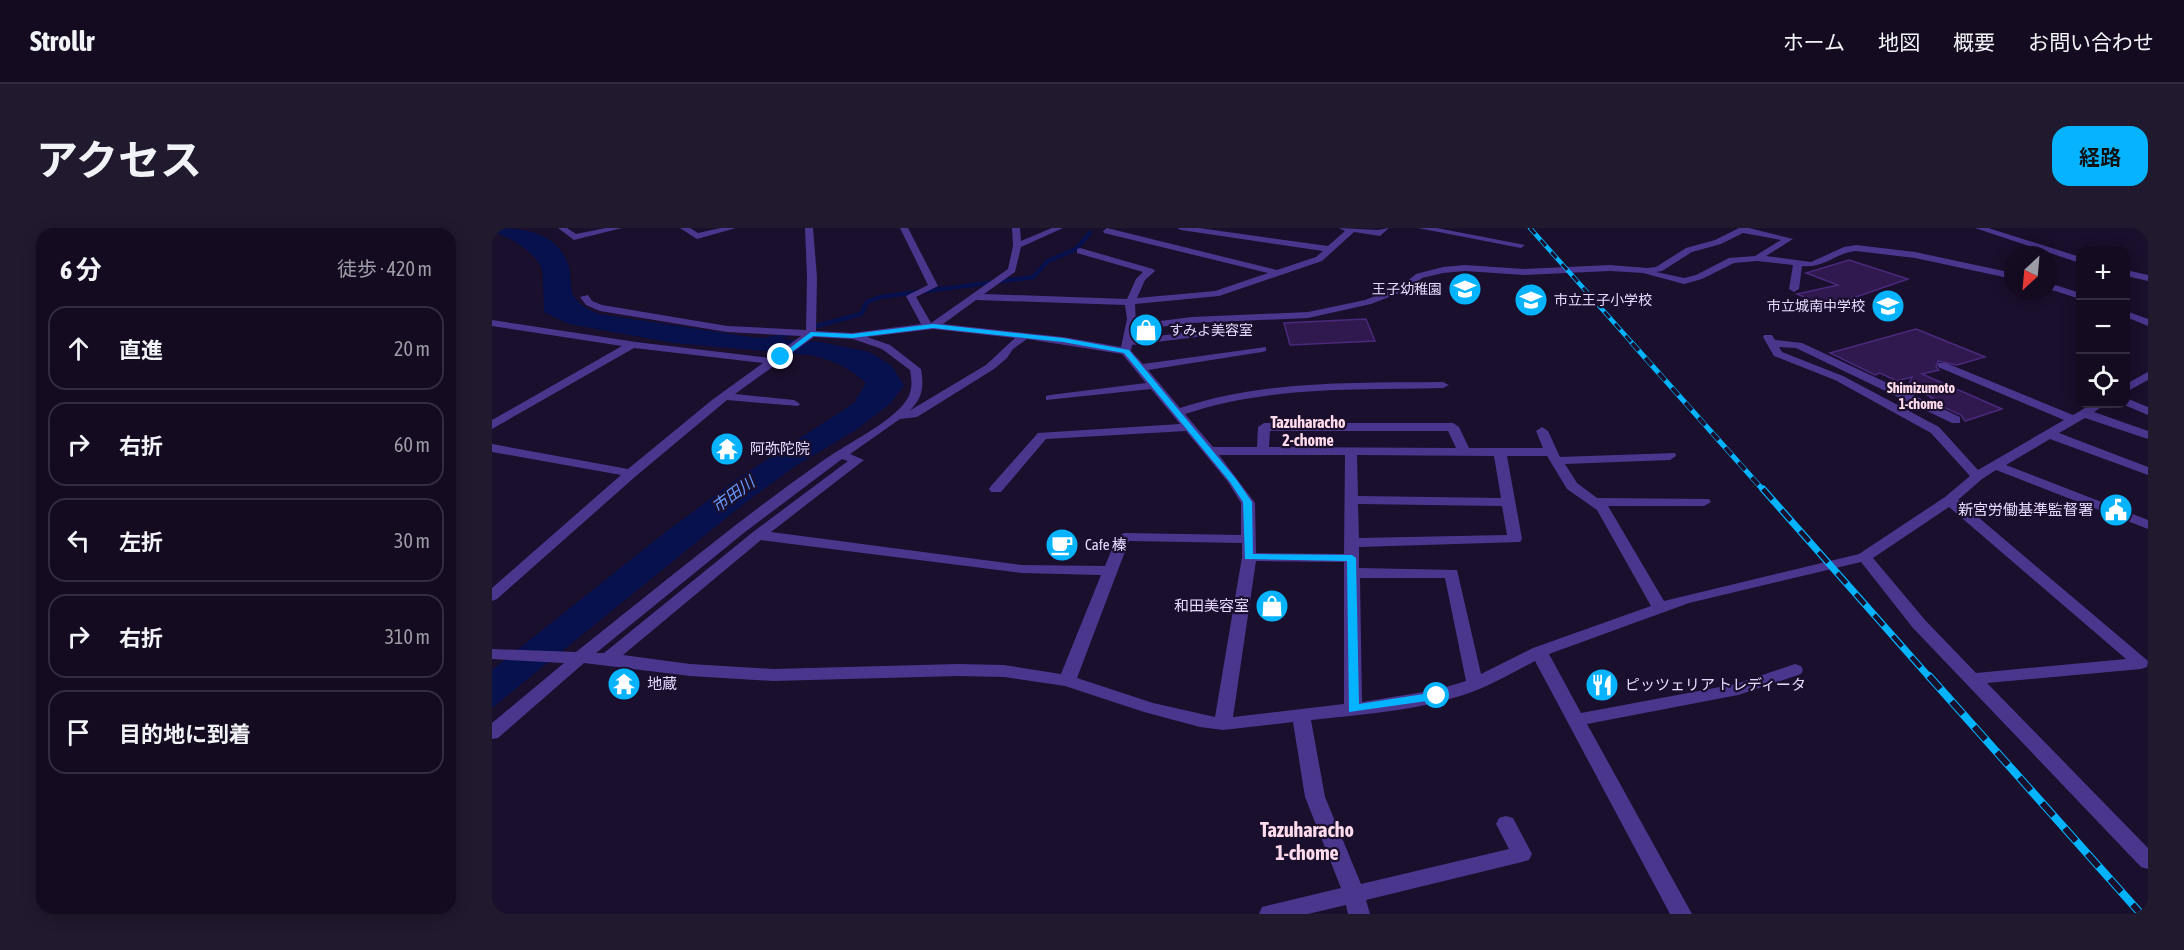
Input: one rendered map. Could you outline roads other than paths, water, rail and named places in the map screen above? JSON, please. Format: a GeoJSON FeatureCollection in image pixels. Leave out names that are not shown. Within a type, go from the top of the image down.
{"type":"FeatureCollection","features":[{"type":"Feature","properties":{"kind":"street"},"geometry":{"type":"LineString","coordinates":[[562,228],[574,237],[618,228]]}},
{"type":"Feature","properties":{"kind":"street"},"geometry":{"type":"LineString","coordinates":[[684,228],[697,236],[727,228]]}},
{"type":"Feature","properties":{"kind":"street"},"geometry":{"type":"LineString","coordinates":[[809,228],[812,277],[811,334]]}},
{"type":"Feature","properties":{"kind":"street"},"geometry":{"type":"LineString","coordinates":[[904,228],[933,286],[911,296],[931,326]]}},
{"type":"Feature","properties":{"kind":"street"},"geometry":{"type":"LineString","coordinates":[[931,326],[1012,270],[1017,246],[1016,228]]}},
{"type":"Feature","properties":{"kind":"street"},"geometry":{"type":"LineString","coordinates":[[1017,246],[1059,228]]}},
{"type":"Feature","properties":{"kind":"street"},"geometry":{"type":"LineString","coordinates":[[1181,228],[1220,230],[1330,249]]}},
{"type":"Feature","properties":{"kind":"street"},"geometry":{"type":"LineString","coordinates":[[1342,228],[1380,233],[1385,228]]}},
{"type":"Feature","properties":{"kind":"street"},"geometry":{"type":"LineString","coordinates":[[1422,228],[1521,245]]}},
{"type":"Feature","properties":{"kind":"street"},"geometry":{"type":"LineString","coordinates":[[1979,228],[2076,259]]}},
{"type":"Feature","properties":{"kind":"street"},"geometry":{"type":"LineString","coordinates":[[974,297],[1130,302],[1216,294],[1318,259],[1353,229]]}},
{"type":"Feature","properties":{"kind":"street"},"geometry":{"type":"LineString","coordinates":[[1140,368],[1254,338],[1308,315],[1368,302],[1404,288],[1419,276],[1443,270],[1465,268],[1524,272],[1610,268],[1659,269],[1689,250],[1718,242],[1743,229],[1789,239],[1757,258]]}},
{"type":"Feature","properties":{"kind":"street"},"geometry":{"type":"LineString","coordinates":[[1107,231],[1277,273]]}},
{"type":"Feature","properties":{"kind":"street"},"geometry":{"type":"LineString","coordinates":[[1638,270],[1662,278],[1684,281],[1700,278],[1732,260],[1757,258],[1812,265],[1847,249],[1856,248],[1915,255],[2004,274]]}},
{"type":"Feature","properties":{"kind":"street"},"geometry":{"type":"LineString","coordinates":[[1080,251],[1150,271],[1141,279],[1130,302],[1127,347],[1140,368],[1233,480],[1248,502],[1249,557],[1223,724]]}},
{"type":"Feature","properties":{"kind":"street"},"geometry":{"type":"LineString","coordinates":[[1794,289],[1798,271],[1797,263]]}},
{"type":"Feature","properties":{"kind":"street"},"geometry":{"type":"LineString","coordinates":[[2130,274],[2148,278]]}},
{"type":"Feature","properties":{"kind":"street"},"geometry":{"type":"LineString","coordinates":[[2058,285],[2068,292]]}},
{"type":"Feature","properties":{"kind":"street"},"geometry":{"type":"LineString","coordinates":[[2058,289],[2076,295]]}},
{"type":"Feature","properties":{"kind":"street"},"geometry":{"type":"LineString","coordinates":[[585,297],[589,303],[600,308],[727,329],[852,336],[931,326],[1127,347],[1254,338]]}},
{"type":"Feature","properties":{"kind":"street"},"geometry":{"type":"LineString","coordinates":[[2130,316],[2148,323]]}},
{"type":"Feature","properties":{"kind":"street"},"geometry":{"type":"LineString","coordinates":[[1130,328],[1192,320],[1254,338]]}},
{"type":"Feature","properties":{"kind":"street"},"geometry":{"type":"LineString","coordinates":[[492,323],[529,327],[631,345],[777,359]]}},
{"type":"Feature","properties":{"kind":"street"},"geometry":{"type":"LineString","coordinates":[[492,596],[631,473],[725,396],[811,334]]}},
{"type":"Feature","properties":{"kind":"street"},"geometry":{"type":"LineString","coordinates":[[492,733],[581,657],[740,529],[840,454],[896,417],[912,402],[918,385],[915,369],[886,347],[852,336]]}},
{"type":"Feature","properties":{"kind":"street"},"geometry":{"type":"LineString","coordinates":[[896,417],[913,414],[990,368],[1009,347],[1025,336]]}},
{"type":"Feature","properties":{"kind":"street"},"geometry":{"type":"LineString","coordinates":[[1956,420],[1798,345],[1770,340],[1778,354],[1839,378],[1935,430],[1977,476]]}},
{"type":"Feature","properties":{"kind":"street"},"geometry":{"type":"LineString","coordinates":[[492,425],[631,345]]}},
{"type":"Feature","properties":{"kind":"street"},"geometry":{"type":"LineString","coordinates":[[1942,364],[2078,416],[2148,435]]}},
{"type":"Feature","properties":{"kind":"street"},"geometry":{"type":"LineString","coordinates":[[2130,386],[2148,375]]}},
{"type":"Feature","properties":{"kind":"street"},"geometry":{"type":"LineString","coordinates":[[1050,398],[1154,385]]}},
{"type":"Feature","properties":{"kind":"street"},"geometry":{"type":"LineString","coordinates":[[1177,413],[1216,400],[1295,388],[1443,386]]}},
{"type":"Feature","properties":{"kind":"street"},"geometry":{"type":"LineString","coordinates":[[725,396],[794,404]]}},
{"type":"Feature","properties":{"kind":"street"},"geometry":{"type":"LineString","coordinates":[[2130,404],[2148,411]]}},
{"type":"Feature","properties":{"kind":"street"},"geometry":{"type":"LineString","coordinates":[[492,654],[608,659],[690,670],[773,675],[1004,671],[1067,681],[1160,710],[1200,721],[1223,724],[1353,709],[1437,696],[1475,684],[1539,652],[1684,599],[1864,557],[1950,500],[1977,476],[2093,408]]}},
{"type":"Feature","properties":{"kind":"street"},"geometry":{"type":"LineString","coordinates":[[996,489],[1042,436],[1188,427]]}},
{"type":"Feature","properties":{"kind":"street"},"geometry":{"type":"LineString","coordinates":[[1263,451],[1264,427],[1276,427],[1453,428],[1464,452]]}},
{"type":"Feature","properties":{"kind":"street"},"geometry":{"type":"LineString","coordinates":[[1542,431],[1554,457],[1572,486],[1602,508],[1660,608]]}},
{"type":"Feature","properties":{"kind":"street"},"geometry":{"type":"LineString","coordinates":[[2049,434],[2148,471]]}},
{"type":"Feature","properties":{"kind":"street"},"geometry":{"type":"LineString","coordinates":[[492,448],[631,473]]}},
{"type":"Feature","properties":{"kind":"street"},"geometry":{"type":"LineString","coordinates":[[1207,451],[1500,452],[1554,457],[1670,456]]}},
{"type":"Feature","properties":{"kind":"street"},"geometry":{"type":"LineString","coordinates":[[1351,452],[1353,709]]}},
{"type":"Feature","properties":{"kind":"street"},"geometry":{"type":"LineString","coordinates":[[1249,557],[1352,558],[1515,539],[1500,452]]}},
{"type":"Feature","properties":{"kind":"street"},"geometry":{"type":"LineString","coordinates":[[608,659],[758,535],[858,460],[840,454]]}},
{"type":"Feature","properties":{"kind":"street"},"geometry":{"type":"LineString","coordinates":[[1995,465],[2148,525]]}},
{"type":"Feature","properties":{"kind":"street"},"geometry":{"type":"LineString","coordinates":[[1351,500],[1508,502]]}},
{"type":"Feature","properties":{"kind":"street"},"geometry":{"type":"LineString","coordinates":[[1950,500],[2141,663],[1973,679]]}},
{"type":"Feature","properties":{"kind":"street"},"geometry":{"type":"LineString","coordinates":[[1594,502],[1704,502]]}},
{"type":"Feature","properties":{"kind":"street"},"geometry":{"type":"LineString","coordinates":[[758,535],[1023,569],[1111,571]]}},
{"type":"Feature","properties":{"kind":"street"},"geometry":{"type":"LineString","coordinates":[[1067,681],[1124,537],[1248,539]]}},
{"type":"Feature","properties":{"kind":"street"},"geometry":{"type":"LineString","coordinates":[[1864,557],[1919,624],[2148,861]]}},
{"type":"Feature","properties":{"kind":"street"},"geometry":{"type":"LineString","coordinates":[[1352,558],[1452,573],[1475,684]]}},
{"type":"Feature","properties":{"kind":"street"},"geometry":{"type":"LineString","coordinates":[[1539,652],[1681,914]]}},
{"type":"Feature","properties":{"kind":"street"},"geometry":{"type":"LineString","coordinates":[[1576,720],[1738,689],[1795,670]]}},
{"type":"Feature","properties":{"kind":"street"},"geometry":{"type":"LineString","coordinates":[[1301,715],[1315,797],[1357,904]]}},
{"type":"Feature","properties":{"kind":"street"},"geometry":{"type":"LineString","coordinates":[[1270,914],[1357,904],[1522,854],[1506,824]]}},
{"type":"Feature","properties":{"kind":"water","name":"市田川"},"geometry":{"type":"Polygon","coordinates":[[[492,228],[528,231],[548,239],[557,246],[569,267],[575,299],[584,307],[599,314],[751,337],[821,342],[869,352],[891,365],[904,385],[891,403],[856,430],[797,465],[746,502],[492,708],[492,670],[663,534],[737,479],[854,403],[866,383],[840,365],[810,355],[674,343],[569,324],[544,312],[542,269],[539,263],[521,246],[492,232],[492,228]]]}},
{"type":"Feature","properties":{"kind":"waterway"},"geometry":{"type":"LineString","coordinates":[[809,328],[861,314],[867,302],[880,297],[1033,277],[1048,261],[1076,249],[1090,233]]}},
{"type":"Feature","properties":{"kind":"waterway"},"geometry":{"type":"LineString","coordinates":[[766,340],[793,333]]}},
{"type":"Feature","properties":{"kind":"railway"},"geometry":{"type":"LineString","coordinates":[[1530,228],[1633,344]]}},
{"type":"Feature","properties":{"kind":"railway"},"geometry":{"type":"LineString","coordinates":[[1632,343],[1764,491]]}},
{"type":"Feature","properties":{"kind":"railway"},"geometry":{"type":"LineString","coordinates":[[1763,489],[1930,678]]}},
{"type":"Feature","properties":{"kind":"railway"},"geometry":{"type":"LineString","coordinates":[[1929,676],[2141,914]]}},
{"type":"Feature","properties":{"kind":"place","name":"王子幼稚園"},"geometry":{"type":"Point","coordinates":[1465,289]}},
{"type":"Feature","properties":{"kind":"place","name":"市立王子小学校"},"geometry":{"type":"Point","coordinates":[1531,300]}},
{"type":"Feature","properties":{"kind":"place","name":"市立城南中学校"},"geometry":{"type":"Point","coordinates":[1888,306]}},
{"type":"Feature","properties":{"kind":"place","name":"すみよ美容室"},"geometry":{"type":"Point","coordinates":[1146,330]}},
{"type":"Feature","properties":{"kind":"place","name":"阿弥陀院"},"geometry":{"type":"Point","coordinates":[727,449]}},
{"type":"Feature","properties":{"kind":"place","name":"新宮労働基準監督署"},"geometry":{"type":"Point","coordinates":[2116,510]}},
{"type":"Feature","properties":{"kind":"place","name":"Cafe 榛"},"geometry":{"type":"Point","coordinates":[1062,545]}},
{"type":"Feature","properties":{"kind":"place","name":"和田美容室"},"geometry":{"type":"Point","coordinates":[1272,606]}},
{"type":"Feature","properties":{"kind":"place","name":"地蔵"},"geometry":{"type":"Point","coordinates":[624,684]}},
{"type":"Feature","properties":{"kind":"place","name":"ピッツェリア トレディータ"},"geometry":{"type":"Point","coordinates":[1602,685]}},
{"type":"Feature","properties":{"kind":"district","name":"Shimizumoto 1-chome"},"geometry":{"type":"Point","coordinates":[1921,396]}},
{"type":"Feature","properties":{"kind":"district","name":"Tazuharacho 2-chome"},"geometry":{"type":"Point","coordinates":[1308,431]}},
{"type":"Feature","properties":{"kind":"district","name":"Tazuharacho 1-chome"},"geometry":{"type":"Point","coordinates":[1307,842]}}]}
